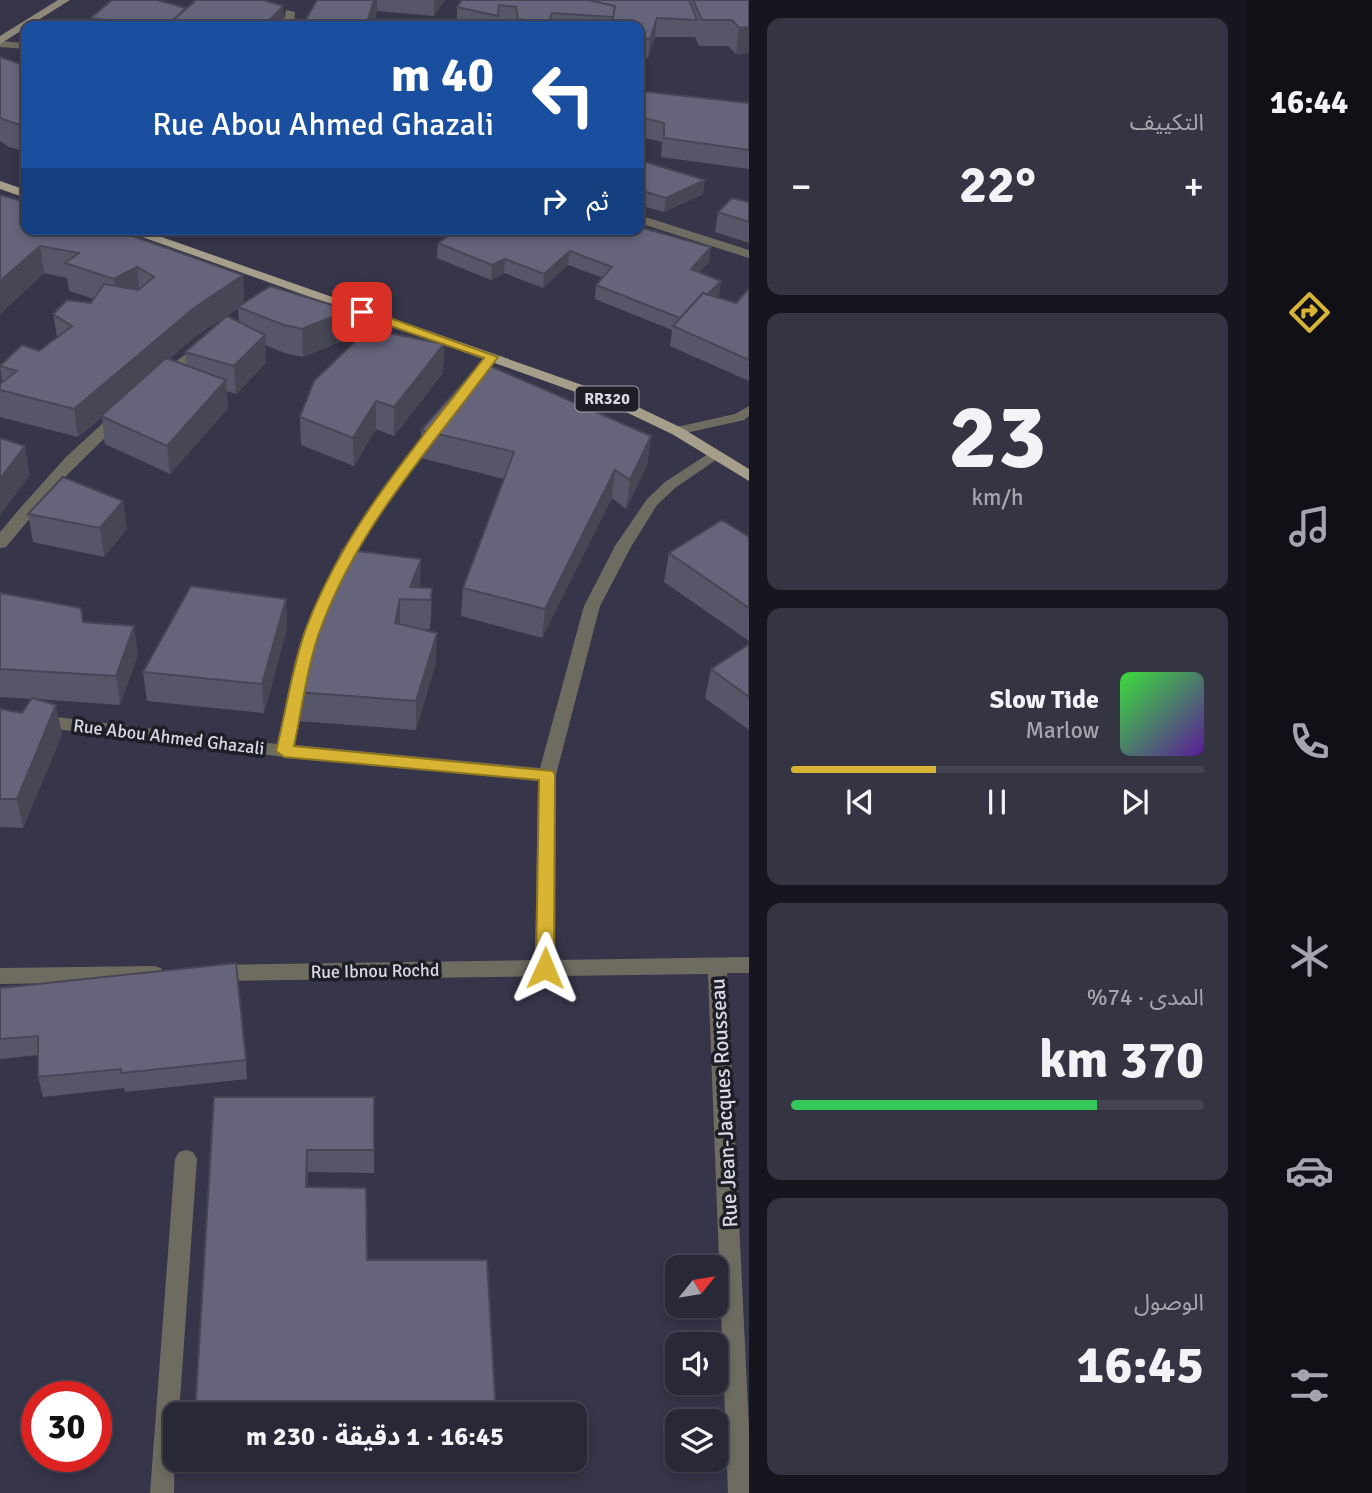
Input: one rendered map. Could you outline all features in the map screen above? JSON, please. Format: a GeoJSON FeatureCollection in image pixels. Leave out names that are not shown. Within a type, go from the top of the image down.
{"type":"FeatureCollection","features":[{"type":"Feature","properties":{"kind":"main road"},"geometry":{"type":"LineString","coordinates":[[32,21],[65,0]]}},
{"type":"Feature","properties":{"kind":"main road"},"geometry":{"type":"LineString","coordinates":[[0,42],[21,28]]}},
{"type":"Feature","properties":{"kind":"main road"},"geometry":{"type":"LineString","coordinates":[[0,185],[21,192]]}},
{"type":"Feature","properties":{"kind":"main road","name":"RR320"},"geometry":{"type":"LineString","coordinates":[[141,235],[280,289],[487,362],[614,401],[677,431],[749,476]]}},
{"type":"Feature","properties":{"kind":"street"},"geometry":{"type":"LineString","coordinates":[[289,21],[290,12]]}},
{"type":"Feature","properties":{"kind":"street"},"geometry":{"type":"LineString","coordinates":[[0,42],[21,45]]}},
{"type":"Feature","properties":{"kind":"street"},"geometry":{"type":"LineString","coordinates":[[644,221],[749,254]]}},
{"type":"Feature","properties":{"kind":"street"},"geometry":{"type":"LineString","coordinates":[[152,387],[213,338]]}},
{"type":"Feature","properties":{"kind":"street"},"geometry":{"type":"LineString","coordinates":[[0,543],[30,505],[92,440],[132,404]]}},
{"type":"Feature","properties":{"kind":"street"},"geometry":{"type":"LineString","coordinates":[[284,751],[314,627],[352,545],[382,498],[449,411]]}},
{"type":"Feature","properties":{"kind":"street"},"geometry":{"type":"LineString","coordinates":[[545,968],[547,775],[592,606],[623,546],[652,502],[670,485],[716,455]]}},
{"type":"Feature","properties":{"kind":"street","name":"Rue Abou Ahmed Ghazali"},"geometry":{"type":"LineString","coordinates":[[0,716],[284,751],[547,775]]}},
{"type":"Feature","properties":{"kind":"street","name":"Rue Jean-Jacques Rousseau"},"geometry":{"type":"LineString","coordinates":[[717,965],[740,1493]]}},
{"type":"Feature","properties":{"kind":"street","name":"Rue Ibnou Rochd"},"geometry":{"type":"LineString","coordinates":[[196,973],[749,965]]}},
{"type":"Feature","properties":{"kind":"street"},"geometry":{"type":"LineString","coordinates":[[0,976],[168,974]]}},
{"type":"Feature","properties":{"kind":"street"},"geometry":{"type":"LineString","coordinates":[[162,1493],[186,1159]]}},
{"type":"Feature","properties":{"kind":"lane"},"geometry":{"type":"LineString","coordinates":[[677,431],[740,417],[749,411]]}},
{"type":"Feature","properties":{"kind":"building"},"geometry":{"type":"Polygon","coordinates":[[[112,0],[157,0],[186,8],[172,21],[114,21],[91,18],[112,0]]]}},
{"type":"Feature","properties":{"kind":"building"},"geometry":{"type":"Polygon","coordinates":[[[263,0],[283,6],[269,21],[172,21],[194,2],[263,0]]]}},
{"type":"Feature","properties":{"kind":"building"},"geometry":{"type":"Polygon","coordinates":[[[317,0],[374,0],[368,21],[305,21],[317,0]]]}},
{"type":"Feature","properties":{"kind":"building"},"geometry":{"type":"Polygon","coordinates":[[[462,0],[588,0],[615,6],[613,17],[552,13],[549,21],[518,19],[516,7],[499,5],[498,16],[457,7],[462,0]]]}},
{"type":"Feature","properties":{"kind":"building"},"geometry":{"type":"Polygon","coordinates":[[[588,0],[689,0],[697,20],[657,18],[650,39],[644,38],[644,21],[613,21],[615,6],[588,0]]]}},
{"type":"Feature","properties":{"kind":"building"},"geometry":{"type":"Polygon","coordinates":[[[693,0],[749,0],[749,27],[739,28],[732,20],[702,20],[693,0]]]}},
{"type":"Feature","properties":{"kind":"building"},"geometry":{"type":"Polygon","coordinates":[[[0,57],[21,64],[21,125],[0,117],[0,57]]]}},
{"type":"Feature","properties":{"kind":"building"},"geometry":{"type":"Polygon","coordinates":[[[644,92],[749,103],[749,150],[664,138],[664,123],[644,118],[644,92]]]}},
{"type":"Feature","properties":{"kind":"building"},"geometry":{"type":"Polygon","coordinates":[[[644,162],[705,180],[666,198],[644,191],[644,162]]]}},
{"type":"Feature","properties":{"kind":"building"},"geometry":{"type":"Polygon","coordinates":[[[0,195],[21,201],[21,235],[130,235],[243,275],[194,308],[74,409],[0,390],[0,384],[17,371],[0,366],[22,345],[39,351],[72,326],[53,314],[67,300],[91,303],[104,284],[138,290],[154,277],[137,267],[114,279],[65,263],[79,253],[40,246],[0,281],[0,195]]]}},
{"type":"Feature","properties":{"kind":"building"},"geometry":{"type":"Polygon","coordinates":[[[732,198],[749,202],[749,222],[718,212],[732,198]]]}},
{"type":"Feature","properties":{"kind":"building"},"geometry":{"type":"Polygon","coordinates":[[[644,228],[711,247],[691,269],[721,281],[707,295],[703,293],[680,318],[596,285],[612,267],[570,251],[544,274],[505,259],[492,265],[438,243],[450,235],[644,235],[644,228]]]}},
{"type":"Feature","properties":{"kind":"building"},"geometry":{"type":"Polygon","coordinates":[[[270,286],[349,310],[302,329],[238,307],[270,286]]]}},
{"type":"Feature","properties":{"kind":"building"},"geometry":{"type":"Polygon","coordinates":[[[749,289],[749,360],[673,326],[703,293],[736,303],[749,289]]]}},
{"type":"Feature","properties":{"kind":"building"},"geometry":{"type":"Polygon","coordinates":[[[227,316],[265,335],[234,366],[185,352],[227,316]]]}},
{"type":"Feature","properties":{"kind":"building"},"geometry":{"type":"Polygon","coordinates":[[[368,329],[444,344],[394,407],[376,401],[353,438],[300,417],[314,381],[368,329]]]}},
{"type":"Feature","properties":{"kind":"building"},"geometry":{"type":"Polygon","coordinates":[[[166,358],[226,380],[167,446],[101,416],[166,358]]]}},
{"type":"Feature","properties":{"kind":"building"},"geometry":{"type":"Polygon","coordinates":[[[481,362],[651,436],[630,480],[615,470],[545,609],[463,588],[514,452],[421,430],[481,362]]]}},
{"type":"Feature","properties":{"kind":"building"},"geometry":{"type":"Polygon","coordinates":[[[0,438],[25,446],[0,479],[0,438]]]}},
{"type":"Feature","properties":{"kind":"building"},"geometry":{"type":"Polygon","coordinates":[[[63,477],[123,501],[100,528],[28,514],[63,477]]]}},
{"type":"Feature","properties":{"kind":"building"},"geometry":{"type":"Polygon","coordinates":[[[722,520],[749,537],[749,608],[669,553],[722,520]]]}},
{"type":"Feature","properties":{"kind":"building"},"geometry":{"type":"Polygon","coordinates":[[[342,549],[421,559],[410,587],[432,588],[431,600],[400,599],[395,623],[437,633],[416,701],[297,692],[342,549]]]}},
{"type":"Feature","properties":{"kind":"building"},"geometry":{"type":"Polygon","coordinates":[[[191,586],[286,599],[262,684],[143,672],[191,586]]]}},
{"type":"Feature","properties":{"kind":"building"},"geometry":{"type":"Polygon","coordinates":[[[0,593],[81,608],[83,622],[134,626],[116,676],[0,669],[0,593]]]}},
{"type":"Feature","properties":{"kind":"building"},"geometry":{"type":"Polygon","coordinates":[[[749,644],[749,697],[711,669],[749,644]]]}},
{"type":"Feature","properties":{"kind":"building"},"geometry":{"type":"Polygon","coordinates":[[[32,698],[56,705],[17,799],[0,799],[0,709],[22,713],[32,698]]]}},
{"type":"Feature","properties":{"kind":"building"},"geometry":{"type":"Polygon","coordinates":[[[236,963],[246,1060],[121,1073],[121,1069],[38,1077],[38,1036],[0,1039],[0,988],[236,963]]]}},
{"type":"Feature","properties":{"kind":"building"},"geometry":{"type":"Polygon","coordinates":[[[214,1097],[374,1097],[374,1150],[307,1150],[306,1187],[366,1188],[367,1260],[487,1260],[495,1402],[196,1402],[214,1097]]]}},
{"type":"Feature","properties":{"kind":"route"},"geometry":{"type":"LineString","coordinates":[[362,312],[491,357],[382,498],[352,545],[314,627],[284,751],[547,775],[545,968]]}}]}
